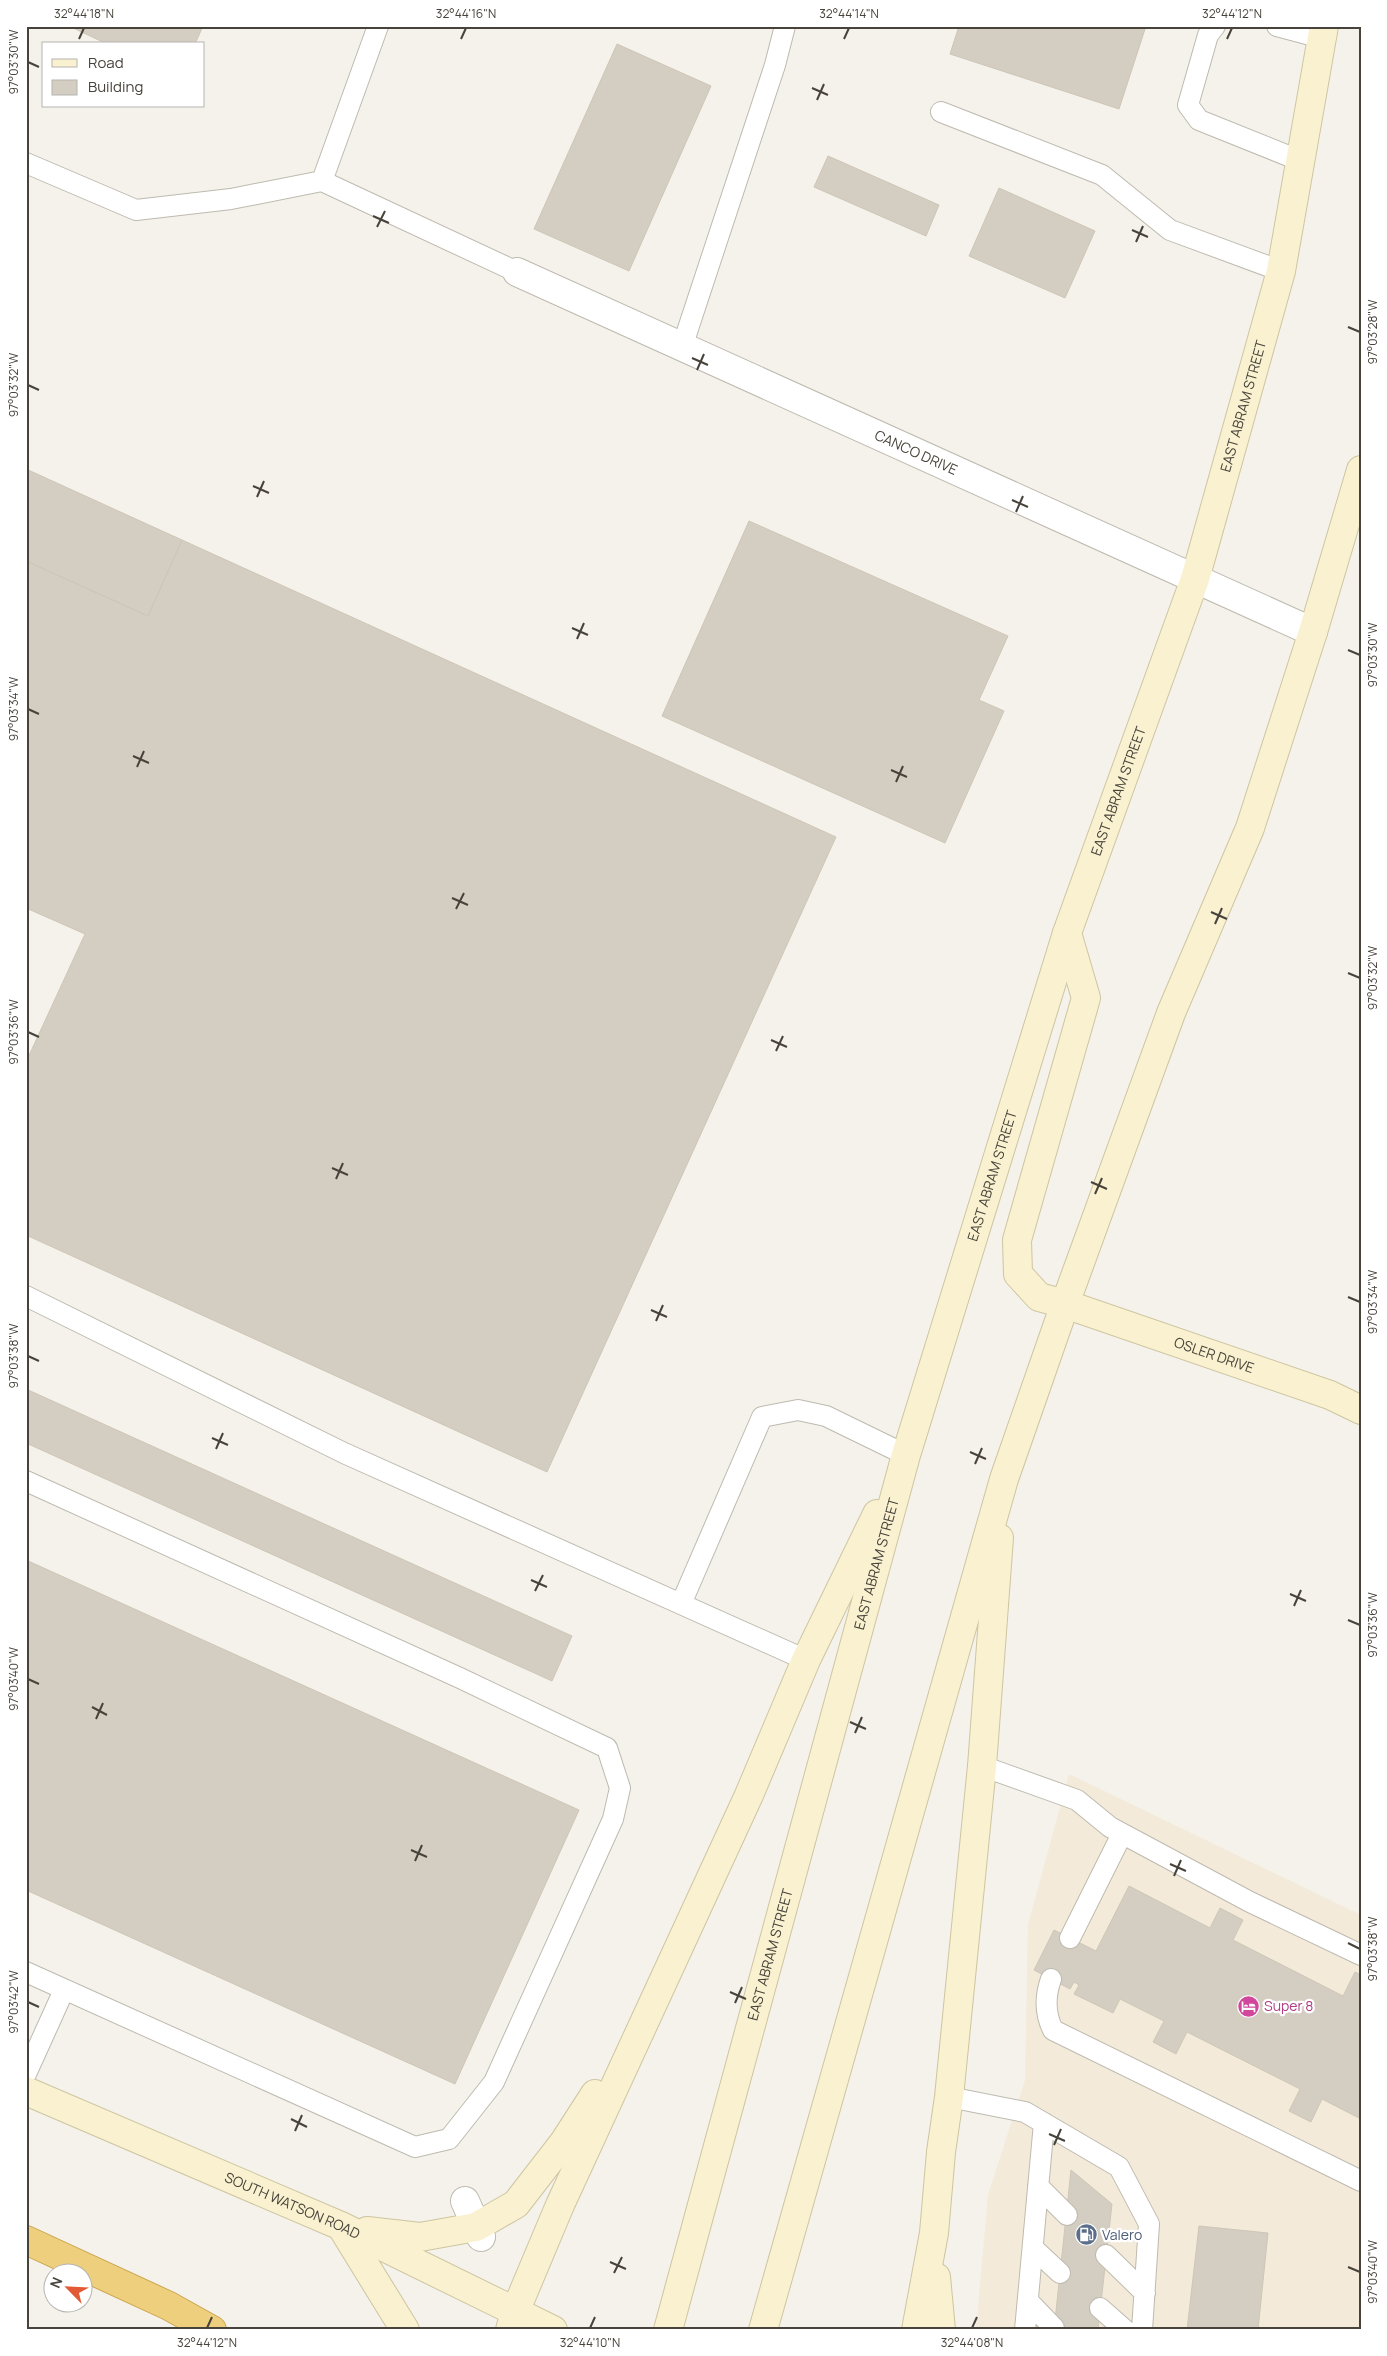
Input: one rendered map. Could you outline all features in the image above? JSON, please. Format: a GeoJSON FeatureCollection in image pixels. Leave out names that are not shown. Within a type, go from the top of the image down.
{"type":"FeatureCollection","features":[{"type":"Feature","properties":{"kind":"highway"},"geometry":{"type":"LineString","coordinates":[[26,2240],[169,2306],[212,2330]]}},
{"type":"Feature","properties":{"kind":"main road","name":"EAST ABRAM STREET"},"geometry":{"type":"LineString","coordinates":[[668,2330],[906,1455],[1067,933],[1195,579],[1281,271],[1323,32]]}},
{"type":"Feature","properties":{"kind":"main road"},"geometry":{"type":"LineString","coordinates":[[763,2330],[1004,1479],[1065,1304],[1171,1013],[1250,828],[1314,632],[1361,470]]}},
{"type":"Feature","properties":{"kind":"main road","name":"OSLER DRIVE"},"geometry":{"type":"LineString","coordinates":[[1067,933],[1086,998],[1017,1240],[1018,1274],[1039,1297],[1065,1304],[1330,1395],[1361,1410]]}},
{"type":"Feature","properties":{"kind":"main road"},"geometry":{"type":"LineString","coordinates":[[513,2321],[560,2205],[749,1795],[806,1660],[906,1455]]}},
{"type":"Feature","properties":{"kind":"main road"},"geometry":{"type":"LineString","coordinates":[[916,2330],[934,2233],[941,2152],[949,2097],[982,1766],[1004,1479]]}},
{"type":"Feature","properties":{"kind":"main road"},"geometry":{"type":"LineString","coordinates":[[341,2226],[387,2234],[420,2237],[479,2232],[516,2204],[564,2142],[645,2018]]}},
{"type":"Feature","properties":{"kind":"main road","name":"SOUTH WATSON ROAD"},"geometry":{"type":"LineString","coordinates":[[26,2091],[341,2226],[513,2321],[553,2330]]}},
{"type":"Feature","properties":{"kind":"main road"},"geometry":{"type":"LineString","coordinates":[[341,2226],[406,2330]]}},
{"type":"Feature","properties":{"kind":"main road"},"geometry":{"type":"LineString","coordinates":[[934,2233],[941,2330]]}},
{"type":"Feature","properties":{"kind":"street","name":"CANCO DRIVE"},"geometry":{"type":"LineString","coordinates":[[517,272],[1314,632]]}},
{"type":"Feature","properties":{"kind":"street"},"geometry":{"type":"LineString","coordinates":[[465,2201],[479,2232]]}},
{"type":"Feature","properties":{"kind":"lane"},"geometry":{"type":"LineString","coordinates":[[322,181],[378,26]]}},
{"type":"Feature","properties":{"kind":"lane"},"geometry":{"type":"LineString","coordinates":[[682,347],[775,65],[785,26]]}},
{"type":"Feature","properties":{"kind":"lane"},"geometry":{"type":"LineString","coordinates":[[1215,26],[1208,35],[1188,105],[1198,120],[1301,161]]}},
{"type":"Feature","properties":{"kind":"lane"},"geometry":{"type":"LineString","coordinates":[[1277,26],[1323,32]]}},
{"type":"Feature","properties":{"kind":"lane"},"geometry":{"type":"LineString","coordinates":[[940,112],[1102,175],[1170,230],[1281,271]]}},
{"type":"Feature","properties":{"kind":"lane"},"geometry":{"type":"LineString","coordinates":[[26,163],[136,210],[231,200],[322,181],[517,272]]}},
{"type":"Feature","properties":{"kind":"lane"},"geometry":{"type":"LineString","coordinates":[[26,1296],[344,1452],[806,1660]]}},
{"type":"Feature","properties":{"kind":"lane"},"geometry":{"type":"LineString","coordinates":[[681,1604],[762,1417],[798,1410],[826,1416],[906,1455]]}},
{"type":"Feature","properties":{"kind":"lane"},"geometry":{"type":"LineString","coordinates":[[26,1481],[460,1678],[607,1748],[620,1788],[613,1819],[494,2082],[449,2139],[415,2147],[26,1972]]}},
{"type":"Feature","properties":{"kind":"lane"},"geometry":{"type":"LineString","coordinates":[[982,1766],[1077,1800],[1110,1827],[1122,1834],[1250,1902],[1361,1955]]}},
{"type":"Feature","properties":{"kind":"lane"},"geometry":{"type":"LineString","coordinates":[[1070,1938],[1122,1834]]}},
{"type":"Feature","properties":{"kind":"lane"},"geometry":{"type":"LineString","coordinates":[[1051,1979],[1047,1990],[1047,2017],[1053,2030],[1361,2181]]}},
{"type":"Feature","properties":{"kind":"lane"},"geometry":{"type":"LineString","coordinates":[[26,2074],[64,1990]]}},
{"type":"Feature","properties":{"kind":"lane"},"geometry":{"type":"LineString","coordinates":[[949,2097],[1025,2112],[1119,2167],[1149,2224],[1142,2330]]}},
{"type":"Feature","properties":{"kind":"lane"},"geometry":{"type":"LineString","coordinates":[[1026,2330],[1044,2123]]}},
{"type":"Feature","properties":{"kind":"lane"},"geometry":{"type":"LineString","coordinates":[[1038,2186],[1066,2215]]}},
{"type":"Feature","properties":{"kind":"lane"},"geometry":{"type":"LineString","coordinates":[[1033,2248],[1060,2272]]}},
{"type":"Feature","properties":{"kind":"lane"},"geometry":{"type":"LineString","coordinates":[[1106,2254],[1145,2293]]}},
{"type":"Feature","properties":{"kind":"lane"},"geometry":{"type":"LineString","coordinates":[[1028,2301],[1054,2328]]}},
{"type":"Feature","properties":{"kind":"lane"},"geometry":{"type":"LineString","coordinates":[[1100,2308],[1125,2330]]}},
{"type":"Feature","properties":{"kind":"shaded area"},"geometry":{"type":"Polygon","coordinates":[[[1069,1774],[1361,1915],[1361,2330],[976,2330],[988,2195],[1025,2080],[1028,1925],[1069,1774]]]}},
{"type":"Feature","properties":{"kind":"building"},"geometry":{"type":"Polygon","coordinates":[[[69,26],[203,26],[196,42],[103,42],[69,26]]]}},
{"type":"Feature","properties":{"kind":"building"},"geometry":{"type":"Polygon","coordinates":[[[959,26],[1146,26],[1119,109],[950,54],[959,26]]]}},
{"type":"Feature","properties":{"kind":"building"},"geometry":{"type":"Polygon","coordinates":[[[617,44],[711,86],[629,271],[534,229],[617,44]]]}},
{"type":"Feature","properties":{"kind":"building"},"geometry":{"type":"Polygon","coordinates":[[[828,156],[939,205],[926,236],[814,187],[828,156]]]}},
{"type":"Feature","properties":{"kind":"building"},"geometry":{"type":"Polygon","coordinates":[[[999,188],[1095,231],[1065,298],[969,256],[999,188]]]}},
{"type":"Feature","properties":{"kind":"building"},"geometry":{"type":"Polygon","coordinates":[[[26,469],[182,540],[148,616],[26,561],[26,469]]]}},
{"type":"Feature","properties":{"kind":"building"},"geometry":{"type":"Polygon","coordinates":[[[749,521],[1008,636],[979,700],[1004,711],[945,843],[662,716],[749,521]]]}},
{"type":"Feature","properties":{"kind":"building"},"geometry":{"type":"Polygon","coordinates":[[[182,540],[836,837],[547,1472],[26,1235],[26,1062],[85,934],[26,908],[26,561],[148,616],[182,540]]]}},
{"type":"Feature","properties":{"kind":"building"},"geometry":{"type":"Polygon","coordinates":[[[26,1389],[572,1636],[552,1681],[26,1443],[26,1389]]]}},
{"type":"Feature","properties":{"kind":"building"},"geometry":{"type":"Polygon","coordinates":[[[26,1560],[579,1810],[455,2084],[26,1890],[26,1560]]]}},
{"type":"Feature","properties":{"kind":"building","name":"Super 8"},"geometry":{"type":"Polygon","coordinates":[[[1129,1886],[1210,1928],[1220,1908],[1243,1920],[1233,1940],[1343,1996],[1355,1972],[1361,1975],[1361,2119],[1322,2099],[1311,2122],[1289,2111],[1300,2089],[1187,2032],[1176,2054],[1153,2042],[1164,2021],[1120,1999],[1113,2013],[1074,1994],[1079,1985],[1074,1982],[1070,1989],[1034,1970],[1054,1930],[1096,1951],[1129,1886]]]}},
{"type":"Feature","properties":{"kind":"building","name":"Valero"},"geometry":{"type":"Polygon","coordinates":[[[1071,2170],[1112,2204],[1098,2330],[1054,2330],[1071,2170]]]}},
{"type":"Feature","properties":{"kind":"building"},"geometry":{"type":"Polygon","coordinates":[[[1199,2226],[1268,2233],[1258,2330],[1187,2330],[1199,2226]]]}},
{"type":"Feature","properties":{"kind":"place","name":"Super 8"},"geometry":{"type":"Point","coordinates":[1248,2006]}},
{"type":"Feature","properties":{"kind":"place","name":"Valero"},"geometry":{"type":"Point","coordinates":[1086,2235]}}]}
